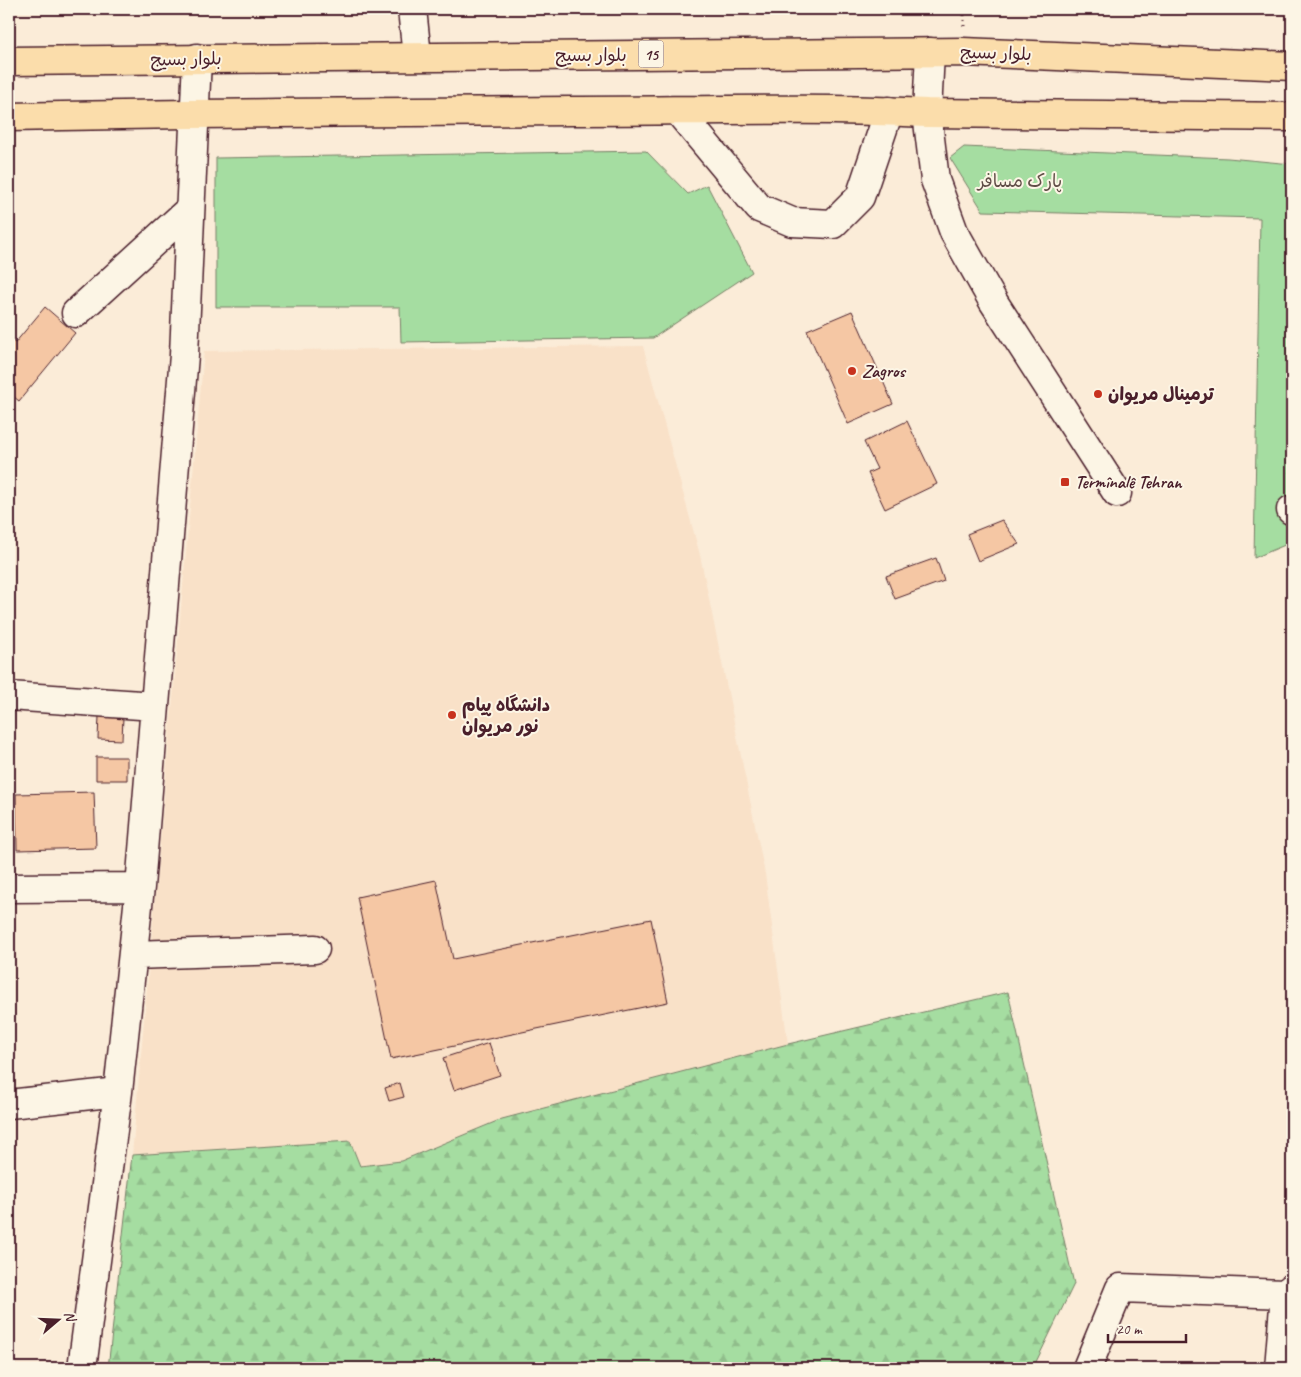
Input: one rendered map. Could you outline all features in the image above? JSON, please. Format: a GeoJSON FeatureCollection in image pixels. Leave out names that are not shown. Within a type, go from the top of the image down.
{"type":"FeatureCollection","features":[{"type":"Feature","properties":{"kind":"main road","name":"بلوار بسیج"},"geometry":{"type":"LineString","coordinates":[[9,61],[973,52],[1292,66]]}},
{"type":"Feature","properties":{"kind":"main road"},"geometry":{"type":"LineString","coordinates":[[9,117],[194,114],[889,111],[1292,117]]}},
{"type":"Feature","properties":{"kind":"street"},"geometry":{"type":"LineString","coordinates":[[412,9],[417,56]]}},
{"type":"Feature","properties":{"kind":"street"},"geometry":{"type":"LineString","coordinates":[[930,52],[927,113],[935,180],[954,232],[993,301],[1117,493]]}},
{"type":"Feature","properties":{"kind":"street"},"geometry":{"type":"LineString","coordinates":[[82,1368],[118,1092],[140,887],[184,355],[197,58]]}},
{"type":"Feature","properties":{"kind":"street"},"geometry":{"type":"LineString","coordinates":[[678,111],[759,208],[792,222],[832,224],[860,197],[889,111]]}},
{"type":"Feature","properties":{"kind":"street"},"geometry":{"type":"LineString","coordinates":[[76,313],[190,209]]}},
{"type":"Feature","properties":{"kind":"street"},"geometry":{"type":"LineString","coordinates":[[9,696],[155,706]]}},
{"type":"Feature","properties":{"kind":"street"},"geometry":{"type":"LineString","coordinates":[[9,888],[140,887]]}},
{"type":"Feature","properties":{"kind":"street"},"geometry":{"type":"LineString","coordinates":[[133,954],[315,949]]}},
{"type":"Feature","properties":{"kind":"street"},"geometry":{"type":"LineString","coordinates":[[9,1104],[118,1092]]}},
{"type":"Feature","properties":{"kind":"street"},"geometry":{"type":"LineString","coordinates":[[1087,1368],[1120,1288],[1289,1291],[1279,1368]]}},
{"type":"Feature","properties":{"kind":"path"},"geometry":{"type":"LineString","coordinates":[[1292,414],[1292,510]]}},
{"type":"Feature","properties":{"kind":"shaded area","name":"دانشگاه پیام نور مریوان"},"geometry":{"type":"Polygon","coordinates":[[[643,346],[700,555],[765,874],[788,1044],[502,1119],[401,1161],[360,1166],[350,1141],[132,1155],[204,351],[643,346]]]}},
{"type":"Feature","properties":{"kind":"green space","name":"پارک مسافر"},"geometry":{"type":"Polygon","coordinates":[[[964,147],[1228,158],[1292,164],[1292,542],[1254,558],[1260,218],[983,211],[950,158],[964,147]]]}},
{"type":"Feature","properties":{"kind":"green space"},"geometry":{"type":"Polygon","coordinates":[[[646,151],[688,194],[707,185],[752,272],[653,338],[401,342],[400,307],[216,307],[216,158],[646,151]]]}},
{"type":"Feature","properties":{"kind":"green space"},"geometry":{"type":"Polygon","coordinates":[[[1008,992],[1074,1284],[1033,1368],[108,1368],[132,1155],[350,1141],[360,1166],[401,1161],[502,1119],[788,1044],[1008,992]]]}},
{"type":"Feature","properties":{"kind":"building"},"geometry":{"type":"Polygon","coordinates":[[[45,307],[75,333],[19,401],[9,393],[9,338],[15,343],[45,307]]]}},
{"type":"Feature","properties":{"kind":"building"},"geometry":{"type":"Polygon","coordinates":[[[852,311],[893,404],[848,424],[807,330],[852,311]]]}},
{"type":"Feature","properties":{"kind":"building"},"geometry":{"type":"Polygon","coordinates":[[[907,421],[937,484],[885,509],[868,473],[877,469],[864,442],[907,421]]]}},
{"type":"Feature","properties":{"kind":"building"},"geometry":{"type":"Polygon","coordinates":[[[1002,520],[1019,544],[978,561],[967,534],[1002,520]]]}},
{"type":"Feature","properties":{"kind":"building"},"geometry":{"type":"Polygon","coordinates":[[[936,558],[944,581],[895,599],[886,576],[936,558]]]}},
{"type":"Feature","properties":{"kind":"building"},"geometry":{"type":"Polygon","coordinates":[[[99,716],[123,717],[122,740],[98,739],[99,716]]]}},
{"type":"Feature","properties":{"kind":"building"},"geometry":{"type":"Polygon","coordinates":[[[96,757],[127,757],[127,780],[96,780],[96,757]]]}},
{"type":"Feature","properties":{"kind":"building"},"geometry":{"type":"Polygon","coordinates":[[[94,792],[96,848],[17,850],[16,794],[94,792]]]}},
{"type":"Feature","properties":{"kind":"building"},"geometry":{"type":"Polygon","coordinates":[[[436,880],[453,959],[651,919],[668,1002],[391,1059],[357,897],[436,880]]]}},
{"type":"Feature","properties":{"kind":"building"},"geometry":{"type":"Polygon","coordinates":[[[489,1043],[500,1075],[454,1090],[443,1058],[489,1043]]]}},
{"type":"Feature","properties":{"kind":"building"},"geometry":{"type":"Polygon","coordinates":[[[400,1083],[404,1097],[389,1101],[385,1088],[400,1083]]]}},
{"type":"Feature","properties":{"kind":"place","name":"Zagros"},"geometry":{"type":"Point","coordinates":[852,371]}},
{"type":"Feature","properties":{"kind":"place","name":"ترمینال مریوان"},"geometry":{"type":"Point","coordinates":[1098,394]}},
{"type":"Feature","properties":{"kind":"place","name":"Termînalê Tehran"},"geometry":{"type":"Point","coordinates":[1065,482]}},
{"type":"Feature","properties":{"kind":"place","name":"دانشگاه پیام نور مریوان"},"geometry":{"type":"Point","coordinates":[452,715]}}]}
